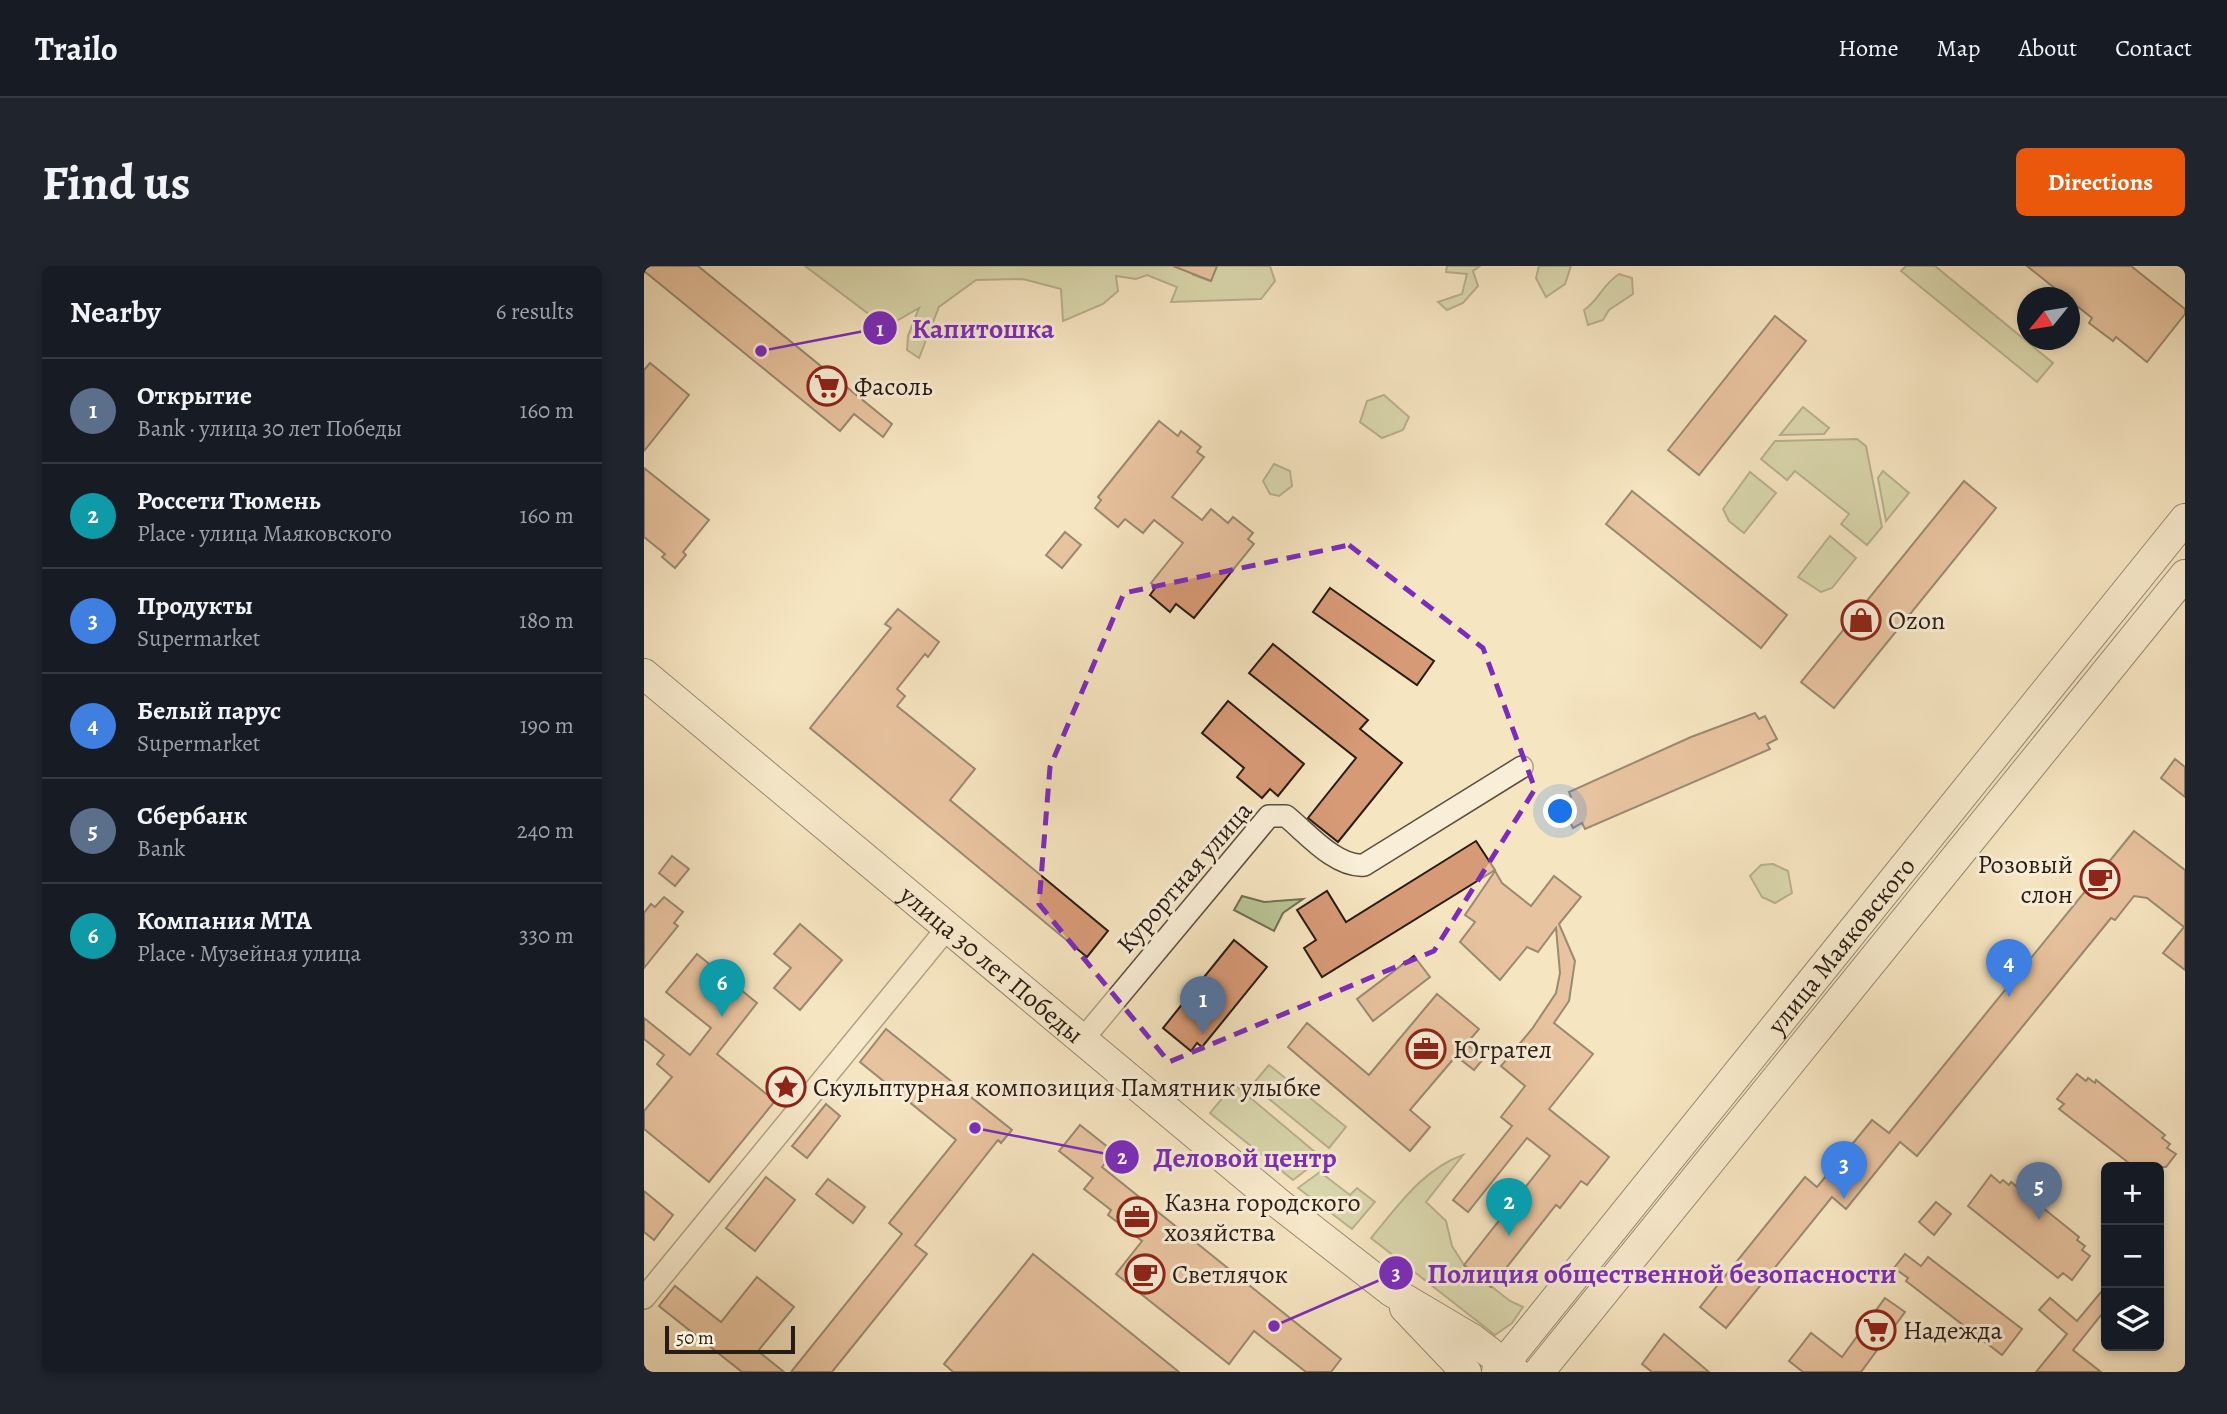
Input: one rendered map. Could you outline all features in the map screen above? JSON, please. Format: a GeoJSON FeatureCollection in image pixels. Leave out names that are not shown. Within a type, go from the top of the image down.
{"type":"FeatureCollection","features":[{"type":"Feature","properties":{"kind":"main road","name":"улица Маяковского"},"geometry":{"type":"LineString","coordinates":[[1506,1369],[2185,519]]}},
{"type":"Feature","properties":{"kind":"main road","name":"улица Маяковского"},"geometry":{"type":"LineString","coordinates":[[1539,1372],[2185,575]]}},
{"type":"Feature","properties":{"kind":"main road","name":"улица 30 лет Победы"},"geometry":{"type":"LineString","coordinates":[[644,674],[1278,1203],[1391,1291],[1472,1339],[1506,1369]]}},
{"type":"Feature","properties":{"kind":"main road"},"geometry":{"type":"LineString","coordinates":[[1391,1291],[1419,1325],[1466,1372]]}},
{"type":"Feature","properties":{"kind":"street","name":"Курортная улица"},"geometry":{"type":"LineString","coordinates":[[1083,1039],[1269,816],[1286,816],[1341,861],[1353,866],[1364,865],[1522,767]]}},
{"type":"Feature","properties":{"kind":"street"},"geometry":{"type":"LineString","coordinates":[[644,1298],[949,926]]}},
{"type":"Feature","properties":{"kind":"highlighted area"},"geometry":{"type":"Polygon","coordinates":[[[1349,545],[1483,648],[1535,789],[1434,951],[1169,1062],[1039,904],[1050,767],[1124,593],[1349,545]]]}},
{"type":"Feature","properties":{"kind":"green space"},"geometry":{"type":"Polygon","coordinates":[[[805,266],[1196,266],[1193,275],[1210,281],[1217,266],[1270,266],[1275,281],[1261,299],[1171,302],[1177,287],[1147,275],[1136,279],[1116,276],[1118,291],[1103,304],[1063,321],[1061,289],[1023,279],[976,280],[939,307],[919,358],[907,350],[908,336],[919,308],[886,327],[805,266]]]}},
{"type":"Feature","properties":{"kind":"green space"},"geometry":{"type":"Polygon","coordinates":[[[1447,266],[1480,266],[1473,271],[1478,286],[1463,303],[1447,310],[1438,302],[1462,294],[1467,274],[1446,272],[1447,266]]]}},
{"type":"Feature","properties":{"kind":"green space"},"geometry":{"type":"Polygon","coordinates":[[[1539,266],[1571,266],[1565,284],[1546,297],[1536,278],[1539,266]]]}},
{"type":"Feature","properties":{"kind":"green space"},"geometry":{"type":"Polygon","coordinates":[[[1906,266],[1935,266],[2017,333],[2017,350],[2037,350],[2053,363],[2037,382],[1901,271],[1906,266]]]}},
{"type":"Feature","properties":{"kind":"green space"},"geometry":{"type":"Polygon","coordinates":[[[1619,274],[1632,278],[1633,294],[1609,310],[1603,320],[1588,325],[1584,310],[1619,274]]]}},
{"type":"Feature","properties":{"kind":"green space"},"geometry":{"type":"Polygon","coordinates":[[[1384,395],[1409,417],[1403,430],[1382,438],[1360,422],[1367,401],[1384,395]]]}},
{"type":"Feature","properties":{"kind":"green space"},"geometry":{"type":"Polygon","coordinates":[[[1803,407],[1829,428],[1824,434],[1780,435],[1803,407]]]}},
{"type":"Feature","properties":{"kind":"green space"},"geometry":{"type":"Polygon","coordinates":[[[1857,439],[1866,446],[1882,527],[1867,545],[1841,524],[1849,514],[1795,471],[1787,480],[1761,459],[1775,441],[1857,439]]]}},
{"type":"Feature","properties":{"kind":"green space"},"geometry":{"type":"Polygon","coordinates":[[[1274,464],[1290,471],[1292,486],[1279,496],[1270,494],[1263,481],[1274,464]]]}},
{"type":"Feature","properties":{"kind":"green space"},"geometry":{"type":"Polygon","coordinates":[[[1883,471],[1909,493],[1886,521],[1878,478],[1883,471]]]}},
{"type":"Feature","properties":{"kind":"green space"},"geometry":{"type":"Polygon","coordinates":[[[1750,472],[1776,493],[1744,533],[1729,521],[1723,509],[1750,472]]]}},
{"type":"Feature","properties":{"kind":"green space"},"geometry":{"type":"Polygon","coordinates":[[[1830,536],[1856,558],[1832,588],[1821,592],[1798,577],[1830,536]]]}},
{"type":"Feature","properties":{"kind":"green space"},"geometry":{"type":"Polygon","coordinates":[[[1773,864],[1788,871],[1792,893],[1775,903],[1762,897],[1750,876],[1761,865],[1773,864]]]}},
{"type":"Feature","properties":{"kind":"green space"},"geometry":{"type":"Polygon","coordinates":[[[1242,896],[1264,902],[1303,899],[1283,913],[1274,931],[1234,910],[1242,896]]]}},
{"type":"Feature","properties":{"kind":"green space"},"geometry":{"type":"Polygon","coordinates":[[[1269,1065],[1346,1127],[1329,1148],[1252,1085],[1269,1065]]]}},
{"type":"Feature","properties":{"kind":"green space"},"geometry":{"type":"Polygon","coordinates":[[[1234,1084],[1322,1158],[1293,1180],[1210,1113],[1234,1084]]]}},
{"type":"Feature","properties":{"kind":"green space"},"geometry":{"type":"Polygon","coordinates":[[[1463,1155],[1426,1202],[1446,1221],[1452,1246],[1464,1265],[1510,1301],[1523,1307],[1512,1323],[1495,1335],[1371,1238],[1423,1179],[1463,1155]]]}},
{"type":"Feature","properties":{"kind":"green space"},"geometry":{"type":"Polygon","coordinates":[[[1320,1172],[1350,1195],[1357,1188],[1375,1202],[1352,1229],[1298,1188],[1320,1172]]]}},
{"type":"Feature","properties":{"kind":"building"},"geometry":{"type":"Polygon","coordinates":[[[644,266],[698,266],[892,424],[883,437],[854,414],[840,431],[644,271],[644,266]]]}},
{"type":"Feature","properties":{"kind":"building"},"geometry":{"type":"Polygon","coordinates":[[[1173,266],[1217,266],[1211,281],[1173,266]]]}},
{"type":"Feature","properties":{"kind":"building"},"geometry":{"type":"Polygon","coordinates":[[[2027,266],[2131,266],[2185,309],[2185,314],[2147,362],[2116,337],[2113,341],[2089,323],[2092,318],[2080,308],[2080,287],[2053,287],[2027,266]]]}},
{"type":"Feature","properties":{"kind":"building"},"geometry":{"type":"Polygon","coordinates":[[[1775,316],[1806,341],[1699,475],[1668,450],[1775,316]]]}},
{"type":"Feature","properties":{"kind":"building"},"geometry":{"type":"Polygon","coordinates":[[[650,363],[689,395],[644,451],[644,370],[650,363]]]}},
{"type":"Feature","properties":{"kind":"building"},"geometry":{"type":"Polygon","coordinates":[[[1159,421],[1178,436],[1181,431],[1201,447],[1197,452],[1204,457],[1172,497],[1202,520],[1211,509],[1228,523],[1233,517],[1253,533],[1248,539],[1254,544],[1194,618],[1176,604],[1170,612],[1150,595],[1156,587],[1151,583],[1183,543],[1154,520],[1143,533],[1125,519],[1118,527],[1095,508],[1101,500],[1098,497],[1159,421]]]}},
{"type":"Feature","properties":{"kind":"building"},"geometry":{"type":"Polygon","coordinates":[[[644,468],[709,520],[683,552],[686,555],[675,568],[662,557],[665,554],[644,537],[644,468]]]}},
{"type":"Feature","properties":{"kind":"building"},"geometry":{"type":"Polygon","coordinates":[[[1964,481],[1996,508],[1834,708],[1801,682],[1964,481]]]}},
{"type":"Feature","properties":{"kind":"building"},"geometry":{"type":"Polygon","coordinates":[[[1632,491],[1787,615],[1761,648],[1606,524],[1632,491]]]}},
{"type":"Feature","properties":{"kind":"building"},"geometry":{"type":"Polygon","coordinates":[[[1065,532],[1081,545],[1062,568],[1046,555],[1065,532]]]}},
{"type":"Feature","properties":{"kind":"building"},"geometry":{"type":"Polygon","coordinates":[[[1330,588],[1434,661],[1417,685],[1313,612],[1330,588]]]}},
{"type":"Feature","properties":{"kind":"building"},"geometry":{"type":"Polygon","coordinates":[[[898,609],[939,642],[928,657],[925,654],[897,689],[905,696],[897,706],[975,769],[950,800],[1108,931],[1087,957],[810,728],[891,628],[885,624],[898,609]]]}},
{"type":"Feature","properties":{"kind":"building"},"geometry":{"type":"Polygon","coordinates":[[[1273,644],[1368,720],[1360,729],[1402,763],[1338,842],[1308,818],[1356,758],[1249,673],[1273,644]]]}},
{"type":"Feature","properties":{"kind":"building"},"geometry":{"type":"Polygon","coordinates":[[[1228,701],[1304,764],[1278,796],[1270,789],[1262,798],[1237,777],[1244,768],[1202,733],[1228,701]]]}},
{"type":"Feature","properties":{"kind":"building"},"geometry":{"type":"Polygon","coordinates":[[[1755,713],[1759,719],[1765,716],[1777,739],[1767,744],[1770,749],[1585,829],[1582,823],[1573,828],[1560,801],[1571,797],[1569,792],[1691,737],[1755,713]]]}},
{"type":"Feature","properties":{"kind":"building"},"geometry":{"type":"Polygon","coordinates":[[[2175,759],[2185,767],[2185,797],[2161,778],[2175,759]]]}},
{"type":"Feature","properties":{"kind":"building"},"geometry":{"type":"Polygon","coordinates":[[[2134,831],[2185,870],[2185,970],[2163,953],[2184,927],[2147,898],[2134,896],[2115,920],[2111,918],[1917,1156],[1900,1142],[1846,1209],[1832,1197],[1726,1328],[1700,1307],[1805,1177],[1817,1187],[1872,1120],[1889,1133],[2134,831]]]}},
{"type":"Feature","properties":{"kind":"building"},"geometry":{"type":"Polygon","coordinates":[[[1476,841],[1495,870],[1322,977],[1304,948],[1316,940],[1297,910],[1327,891],[1346,922],[1476,841]]]}},
{"type":"Feature","properties":{"kind":"building"},"geometry":{"type":"Polygon","coordinates":[[[672,856],[689,869],[675,886],[659,873],[672,856]]]}},
{"type":"Feature","properties":{"kind":"building"},"geometry":{"type":"Polygon","coordinates":[[[1495,871],[1502,883],[1531,906],[1554,876],[1581,897],[1559,924],[1575,961],[1569,1001],[1554,1023],[1593,1054],[1549,1109],[1609,1157],[1587,1185],[1581,1181],[1560,1208],[1556,1205],[1491,1287],[1464,1265],[1550,1156],[1527,1138],[1468,1212],[1453,1200],[1512,1126],[1501,1117],[1525,1086],[1501,1066],[1532,1029],[1556,993],[1560,973],[1556,928],[1538,952],[1527,947],[1500,980],[1460,942],[1475,922],[1465,915],[1495,871]]]}},
{"type":"Feature","properties":{"kind":"building"},"geometry":{"type":"Polygon","coordinates":[[[664,897],[683,912],[674,923],[678,926],[644,968],[644,913],[651,904],[655,907],[664,897]]]}},
{"type":"Feature","properties":{"kind":"building"},"geometry":{"type":"Polygon","coordinates":[[[800,924],[842,960],[800,1010],[774,988],[791,968],[774,954],[800,924]]]}},
{"type":"Feature","properties":{"kind":"building"},"geometry":{"type":"Polygon","coordinates":[[[1234,940],[1267,967],[1202,1047],[1197,1043],[1191,1051],[1163,1028],[1234,940]]]}},
{"type":"Feature","properties":{"kind":"building"},"geometry":{"type":"Polygon","coordinates":[[[697,954],[757,1003],[717,1054],[775,1101],[709,1182],[644,1129],[644,1111],[672,1077],[657,1064],[664,1055],[644,1039],[644,1018],[690,1055],[711,1028],[666,992],[697,954]]]}},
{"type":"Feature","properties":{"kind":"building"},"geometry":{"type":"Polygon","coordinates":[[[1414,956],[1430,977],[1373,1021],[1357,999],[1414,956]]]}},
{"type":"Feature","properties":{"kind":"building"},"geometry":{"type":"Polygon","coordinates":[[[1437,994],[1479,1029],[1466,1044],[1484,1058],[1474,1070],[1456,1056],[1410,1110],[1430,1127],[1410,1151],[1288,1047],[1307,1023],[1369,1075],[1437,994]]]}},
{"type":"Feature","properties":{"kind":"building"},"geometry":{"type":"Polygon","coordinates":[[[886,1029],[1012,1130],[1001,1143],[998,1140],[915,1245],[927,1254],[832,1372],[791,1372],[902,1234],[889,1223],[956,1140],[860,1062],[886,1029]]]}},
{"type":"Feature","properties":{"kind":"building"},"geometry":{"type":"Polygon","coordinates":[[[2077,1074],[2086,1081],[2088,1078],[2095,1083],[2096,1080],[2165,1135],[2162,1138],[2170,1144],[2167,1148],[2176,1154],[2166,1167],[2164,1162],[2128,1162],[2059,1109],[2064,1104],[2057,1099],[2077,1074]]]}},
{"type":"Feature","properties":{"kind":"building"},"geometry":{"type":"Polygon","coordinates":[[[826,1104],[840,1116],[807,1158],[792,1146],[826,1104]]]}},
{"type":"Feature","properties":{"kind":"building"},"geometry":{"type":"Polygon","coordinates":[[[1080,1125],[1114,1152],[1102,1167],[1341,1359],[1331,1372],[1306,1372],[1254,1331],[1229,1364],[1116,1274],[1142,1241],[1108,1215],[1111,1210],[1084,1189],[1093,1178],[1059,1151],[1080,1125]]]}},
{"type":"Feature","properties":{"kind":"building"},"geometry":{"type":"Polygon","coordinates":[[[1991,1175],[2000,1183],[2003,1180],[2009,1185],[2011,1182],[2079,1237],[2077,1240],[2085,1246],[2082,1250],[2090,1256],[2072,1280],[2063,1273],[2058,1278],[1968,1206],[1991,1175]]]}},
{"type":"Feature","properties":{"kind":"building"},"geometry":{"type":"Polygon","coordinates":[[[766,1177],[795,1200],[755,1251],[726,1228],[766,1177]]]}},
{"type":"Feature","properties":{"kind":"building"},"geometry":{"type":"Polygon","coordinates":[[[828,1179],[865,1207],[853,1223],[816,1194],[828,1179]]]}},
{"type":"Feature","properties":{"kind":"building"},"geometry":{"type":"Polygon","coordinates":[[[644,1191],[673,1215],[654,1240],[644,1232],[644,1191]]]}},
{"type":"Feature","properties":{"kind":"building"},"geometry":{"type":"Polygon","coordinates":[[[1936,1202],[1951,1214],[1934,1235],[1919,1222],[1936,1202]]]}},
{"type":"Feature","properties":{"kind":"building"},"geometry":{"type":"Polygon","coordinates":[[[1033,1254],[1179,1372],[953,1372],[944,1364],[1033,1254]]]}},
{"type":"Feature","properties":{"kind":"building"},"geometry":{"type":"Polygon","coordinates":[[[1905,1254],[1921,1266],[1928,1257],[2022,1329],[2002,1355],[1906,1281],[1908,1278],[1894,1268],[1905,1254]]]}},
{"type":"Feature","properties":{"kind":"building"},"geometry":{"type":"Polygon","coordinates":[[[757,1277],[794,1307],[758,1351],[784,1372],[742,1372],[659,1306],[675,1286],[721,1322],[757,1277]]]}},
{"type":"Feature","properties":{"kind":"building"},"geometry":{"type":"Polygon","coordinates":[[[2101,1292],[2101,1315],[2073,1350],[2101,1372],[2036,1372],[2067,1334],[2039,1310],[2050,1298],[2077,1321],[2101,1292]]]}},
{"type":"Feature","properties":{"kind":"building"},"geometry":{"type":"Polygon","coordinates":[[[1885,1298],[1905,1312],[1861,1372],[1803,1372],[1789,1361],[1811,1333],[1842,1357],[1885,1298]]]}},
{"type":"Feature","properties":{"kind":"building"},"geometry":{"type":"Polygon","coordinates":[[[1664,1334],[1709,1372],[1652,1372],[1642,1364],[1664,1334]]]}},
{"type":"Feature","properties":{"kind":"place","name":"Капитошка"},"geometry":{"type":"Point","coordinates":[761,351]}},
{"type":"Feature","properties":{"kind":"place","name":"Фасоль"},"geometry":{"type":"Point","coordinates":[827,386]}},
{"type":"Feature","properties":{"kind":"place","name":"Ozon"},"geometry":{"type":"Point","coordinates":[1861,620]}},
{"type":"Feature","properties":{"kind":"place","name":"Розовый слон"},"geometry":{"type":"Point","coordinates":[2100,879]}},
{"type":"Feature","properties":{"kind":"place","name":"Белый парус"},"geometry":{"type":"Point","coordinates":[2009,997]}},
{"type":"Feature","properties":{"kind":"place","name":"Компания MTA"},"geometry":{"type":"Point","coordinates":[722,1017]}},
{"type":"Feature","properties":{"kind":"place","name":"Открытие"},"geometry":{"type":"Point","coordinates":[1203,1034]}},
{"type":"Feature","properties":{"kind":"place","name":"Югрател"},"geometry":{"type":"Point","coordinates":[1426,1049]}},
{"type":"Feature","properties":{"kind":"place","name":"Скульптурная композиция Памятник улыбке"},"geometry":{"type":"Point","coordinates":[786,1087]}},
{"type":"Feature","properties":{"kind":"place","name":"Деловой центр"},"geometry":{"type":"Point","coordinates":[975,1128]}},
{"type":"Feature","properties":{"kind":"place","name":"Продукты"},"geometry":{"type":"Point","coordinates":[1844,1199]}},
{"type":"Feature","properties":{"kind":"place","name":"Казна городского хозяйства"},"geometry":{"type":"Point","coordinates":[1137,1217]}},
{"type":"Feature","properties":{"kind":"place","name":"Сбербанк"},"geometry":{"type":"Point","coordinates":[2039,1220]}},
{"type":"Feature","properties":{"kind":"place","name":"Россети Тюмень"},"geometry":{"type":"Point","coordinates":[1509,1236]}},
{"type":"Feature","properties":{"kind":"place","name":"Светлячок"},"geometry":{"type":"Point","coordinates":[1145,1274]}},
{"type":"Feature","properties":{"kind":"place","name":"Полиция общественной безопасности"},"geometry":{"type":"Point","coordinates":[1274,1326]}},
{"type":"Feature","properties":{"kind":"place","name":"Надежда"},"geometry":{"type":"Point","coordinates":[1876,1330]}}]}
